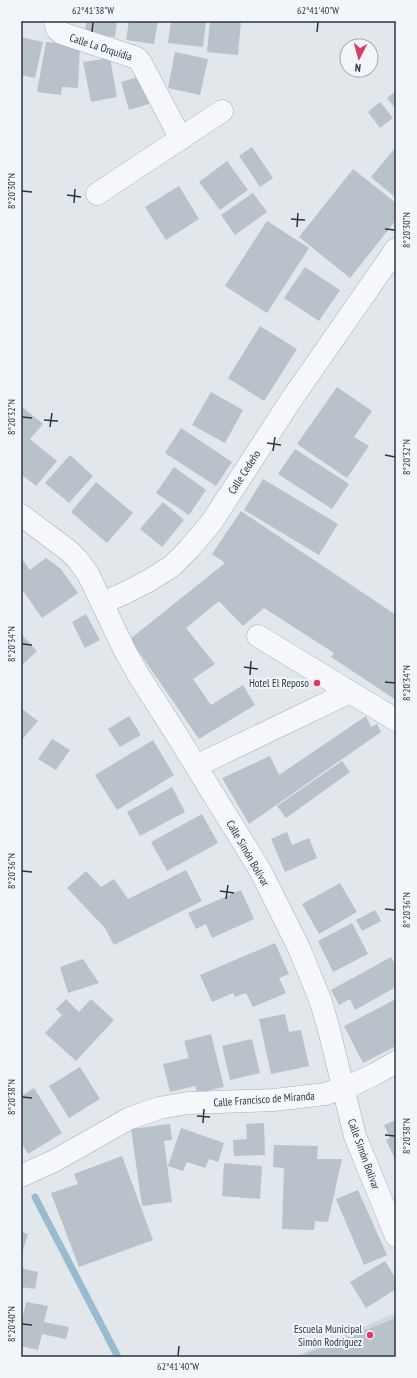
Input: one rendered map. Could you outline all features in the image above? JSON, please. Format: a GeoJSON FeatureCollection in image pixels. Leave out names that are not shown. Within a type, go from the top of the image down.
{"type":"FeatureCollection","features":[{"type":"Feature","properties":{"kind":"street","name":"Calle La Orquídia"},"geometry":{"type":"LineString","coordinates":[[55,21],[57,29],[61,33],[137,58],[180,138]]}},
{"type":"Feature","properties":{"kind":"street"},"geometry":{"type":"LineString","coordinates":[[97,194],[222,111]]}},
{"type":"Feature","properties":{"kind":"street","name":"Calle Cedeño"},"geometry":{"type":"LineString","coordinates":[[102,603],[144,583],[172,566],[211,523],[291,400],[396,249]]}},
{"type":"Feature","properties":{"kind":"street","name":"Calle Simón Bolívar"},"geometry":{"type":"LineString","coordinates":[[21,515],[54,538],[69,551],[78,560],[88,574],[125,651],[139,676],[260,870],[299,948],[325,1016],[355,1136],[396,1236]]}},
{"type":"Feature","properties":{"kind":"street"},"geometry":{"type":"LineString","coordinates":[[258,636],[396,720]]}},
{"type":"Feature","properties":{"kind":"street"},"geometry":{"type":"LineString","coordinates":[[196,766],[350,692]]}},
{"type":"Feature","properties":{"kind":"street","name":"Calle Francisco de Miranda"},"geometry":{"type":"LineString","coordinates":[[21,1176],[54,1161],[130,1118],[159,1108],[188,1103],[274,1100],[304,1098],[325,1094],[376,1074],[396,1062]]}},
{"type":"Feature","properties":{"kind":"shaded area","name":"Escuela Municipal Simón Rodríguez"},"geometry":{"type":"Polygon","coordinates":[[[396,1313],[396,1357],[293,1357],[396,1313]]]}},
{"type":"Feature","properties":{"kind":"building"},"geometry":{"type":"Polygon","coordinates":[[[86,21],[117,21],[115,37],[85,33],[86,21]]]}},
{"type":"Feature","properties":{"kind":"building"},"geometry":{"type":"Polygon","coordinates":[[[129,21],[158,21],[154,44],[126,40],[129,21]]]}},
{"type":"Feature","properties":{"kind":"building"},"geometry":{"type":"Polygon","coordinates":[[[171,21],[206,21],[203,47],[168,43],[171,21]]]}},
{"type":"Feature","properties":{"kind":"building"},"geometry":{"type":"Polygon","coordinates":[[[210,21],[241,21],[238,55],[207,52],[210,21]]]}},
{"type":"Feature","properties":{"kind":"building"},"geometry":{"type":"Polygon","coordinates":[[[21,37],[43,42],[35,78],[21,75],[21,37]]]}},
{"type":"Feature","properties":{"kind":"building"},"geometry":{"type":"Polygon","coordinates":[[[46,42],[80,46],[78,88],[62,87],[61,95],[37,92],[46,42]]]}},
{"type":"Feature","properties":{"kind":"building"},"geometry":{"type":"Polygon","coordinates":[[[175,52],[208,59],[200,95],[168,88],[175,52]]]}},
{"type":"Feature","properties":{"kind":"building"},"geometry":{"type":"Polygon","coordinates":[[[110,58],[117,97],[91,102],[83,62],[110,58]]]}},
{"type":"Feature","properties":{"kind":"building"},"geometry":{"type":"Polygon","coordinates":[[[141,76],[149,104],[129,110],[121,82],[141,76]]]}},
{"type":"Feature","properties":{"kind":"building"},"geometry":{"type":"Polygon","coordinates":[[[396,91],[396,109],[387,98],[396,91]]]}},
{"type":"Feature","properties":{"kind":"building"},"geometry":{"type":"Polygon","coordinates":[[[380,102],[393,118],[380,128],[368,112],[380,102]]]}},
{"type":"Feature","properties":{"kind":"building"},"geometry":{"type":"Polygon","coordinates":[[[252,147],[273,178],[260,187],[239,156],[252,147]]]}},
{"type":"Feature","properties":{"kind":"building"},"geometry":{"type":"Polygon","coordinates":[[[396,147],[396,198],[371,177],[396,147]]]}},
{"type":"Feature","properties":{"kind":"building"},"geometry":{"type":"Polygon","coordinates":[[[227,161],[248,190],[220,210],[199,182],[227,161]]]}},
{"type":"Feature","properties":{"kind":"building"},"geometry":{"type":"Polygon","coordinates":[[[353,169],[396,203],[396,220],[350,278],[299,237],[353,169]]]}},
{"type":"Feature","properties":{"kind":"building"},"geometry":{"type":"Polygon","coordinates":[[[179,186],[199,219],[166,240],[145,207],[179,186]]]}},
{"type":"Feature","properties":{"kind":"building"},"geometry":{"type":"Polygon","coordinates":[[[253,193],[267,212],[235,235],[221,215],[253,193]]]}},
{"type":"Feature","properties":{"kind":"building"},"geometry":{"type":"Polygon","coordinates":[[[267,221],[309,248],[267,313],[225,286],[267,221]]]}},
{"type":"Feature","properties":{"kind":"building"},"geometry":{"type":"Polygon","coordinates":[[[305,267],[340,290],[319,321],[284,298],[305,267]]]}},
{"type":"Feature","properties":{"kind":"building"},"geometry":{"type":"Polygon","coordinates":[[[260,326],[297,349],[264,401],[228,378],[260,326]]]}},
{"type":"Feature","properties":{"kind":"building"},"geometry":{"type":"Polygon","coordinates":[[[337,387],[372,411],[354,437],[369,446],[347,478],[297,444],[337,387]]]}},
{"type":"Feature","properties":{"kind":"building"},"geometry":{"type":"Polygon","coordinates":[[[211,392],[243,410],[225,443],[192,425],[211,392]]]}},
{"type":"Feature","properties":{"kind":"building"},"geometry":{"type":"Polygon","coordinates":[[[21,406],[43,424],[30,439],[57,461],[36,486],[21,474],[21,406]]]}},
{"type":"Feature","properties":{"kind":"building"},"geometry":{"type":"Polygon","coordinates":[[[181,428],[232,462],[216,486],[165,453],[181,428]]]}},
{"type":"Feature","properties":{"kind":"building"},"geometry":{"type":"Polygon","coordinates":[[[295,449],[349,484],[332,509],[278,474],[295,449]]]}},
{"type":"Feature","properties":{"kind":"building"},"geometry":{"type":"Polygon","coordinates":[[[70,455],[93,476],[69,503],[45,483],[70,455]]]}},
{"type":"Feature","properties":{"kind":"building"},"geometry":{"type":"Polygon","coordinates":[[[174,467],[206,490],[189,515],[156,493],[174,467]]]}},
{"type":"Feature","properties":{"kind":"building"},"geometry":{"type":"Polygon","coordinates":[[[263,479],[338,524],[319,555],[244,510],[263,479]]]}},
{"type":"Feature","properties":{"kind":"building"},"geometry":{"type":"Polygon","coordinates":[[[96,482],[133,513],[107,543],[71,512],[96,482]]]}},
{"type":"Feature","properties":{"kind":"building"},"geometry":{"type":"Polygon","coordinates":[[[163,502],[184,520],[162,547],[140,529],[163,502]]]}},
{"type":"Feature","properties":{"kind":"building"},"geometry":{"type":"Polygon","coordinates":[[[241,511],[396,615],[396,700],[331,657],[334,653],[264,608],[243,626],[219,601],[186,628],[215,664],[193,679],[211,705],[243,685],[255,705],[199,739],[130,639],[225,563],[212,554],[241,511]]]}},
{"type":"Feature","properties":{"kind":"building"},"geometry":{"type":"Polygon","coordinates":[[[21,558],[30,570],[46,558],[61,569],[78,593],[42,618],[21,588],[21,558]]]}},
{"type":"Feature","properties":{"kind":"building"},"geometry":{"type":"Polygon","coordinates":[[[86,614],[100,640],[85,648],[72,622],[86,614]]]}},
{"type":"Feature","properties":{"kind":"building"},"geometry":{"type":"Polygon","coordinates":[[[21,634],[37,651],[21,666],[21,634]]]}},
{"type":"Feature","properties":{"kind":"building"},"geometry":{"type":"Polygon","coordinates":[[[21,708],[38,721],[21,741],[21,708]]]}},
{"type":"Feature","properties":{"kind":"building"},"geometry":{"type":"Polygon","coordinates":[[[129,716],[141,735],[120,747],[108,729],[129,716]]]}},
{"type":"Feature","properties":{"kind":"building"},"geometry":{"type":"Polygon","coordinates":[[[366,716],[371,727],[377,724],[381,732],[249,824],[222,778],[270,756],[279,775],[366,716]]]}},
{"type":"Feature","properties":{"kind":"building"},"geometry":{"type":"Polygon","coordinates":[[[52,739],[70,750],[56,770],[38,759],[52,739]]]}},
{"type":"Feature","properties":{"kind":"building"},"geometry":{"type":"Polygon","coordinates":[[[153,740],[174,775],[117,810],[95,775],[153,740]]]}},
{"type":"Feature","properties":{"kind":"building"},"geometry":{"type":"Polygon","coordinates":[[[342,761],[350,772],[286,818],[277,806],[342,761]]]}},
{"type":"Feature","properties":{"kind":"building"},"geometry":{"type":"Polygon","coordinates":[[[172,787],[185,812],[140,836],[127,812],[172,787]]]}},
{"type":"Feature","properties":{"kind":"building"},"geometry":{"type":"Polygon","coordinates":[[[202,814],[218,843],[167,871],[151,842],[202,814]]]}},
{"type":"Feature","properties":{"kind":"building"},"geometry":{"type":"Polygon","coordinates":[[[287,832],[292,845],[309,838],[317,858],[285,872],[271,839],[287,832]]]}},
{"type":"Feature","properties":{"kind":"building"},"geometry":{"type":"Polygon","coordinates":[[[186,870],[202,901],[114,945],[105,928],[67,888],[86,871],[101,887],[114,879],[128,899],[186,870]]]}},
{"type":"Feature","properties":{"kind":"building"},"geometry":{"type":"Polygon","coordinates":[[[340,883],[357,912],[319,934],[302,904],[340,883]]]}},
{"type":"Feature","properties":{"kind":"building"},"geometry":{"type":"Polygon","coordinates":[[[241,890],[254,919],[212,938],[206,924],[196,929],[188,913],[241,890]]]}},
{"type":"Feature","properties":{"kind":"building"},"geometry":{"type":"Polygon","coordinates":[[[375,910],[381,921],[362,931],[356,920],[375,910]]]}},
{"type":"Feature","properties":{"kind":"building"},"geometry":{"type":"Polygon","coordinates":[[[352,923],[368,954],[333,972],[318,941],[352,923]]]}},
{"type":"Feature","properties":{"kind":"building"},"geometry":{"type":"Polygon","coordinates":[[[275,943],[289,974],[279,978],[286,993],[253,1007],[246,993],[235,997],[233,993],[212,1002],[200,975],[275,943]]]}},
{"type":"Feature","properties":{"kind":"building"},"geometry":{"type":"Polygon","coordinates":[[[391,957],[396,966],[396,987],[355,1010],[350,999],[339,1005],[331,990],[391,957]]]}},
{"type":"Feature","properties":{"kind":"building"},"geometry":{"type":"Polygon","coordinates":[[[83,959],[99,983],[68,993],[60,967],[83,959]]]}},
{"type":"Feature","properties":{"kind":"building"},"geometry":{"type":"Polygon","coordinates":[[[66,999],[79,1012],[91,999],[114,1020],[76,1061],[45,1033],[62,1015],[56,1009],[66,999]]]}},
{"type":"Feature","properties":{"kind":"building"},"geometry":{"type":"Polygon","coordinates":[[[396,999],[396,1046],[363,1063],[344,1026],[396,999]]]}},
{"type":"Feature","properties":{"kind":"building"},"geometry":{"type":"Polygon","coordinates":[[[285,1014],[289,1032],[301,1030],[309,1066],[271,1074],[259,1019],[285,1014]]]}},
{"type":"Feature","properties":{"kind":"building"},"geometry":{"type":"Polygon","coordinates":[[[211,1034],[224,1087],[197,1093],[195,1086],[170,1092],[163,1064],[189,1058],[184,1041],[211,1034]]]}},
{"type":"Feature","properties":{"kind":"building"},"geometry":{"type":"Polygon","coordinates":[[[252,1039],[260,1073],[230,1080],[222,1046],[252,1039]]]}},
{"type":"Feature","properties":{"kind":"building"},"geometry":{"type":"Polygon","coordinates":[[[80,1067],[100,1099],[69,1118],[49,1086],[80,1067]]]}},
{"type":"Feature","properties":{"kind":"building"},"geometry":{"type":"Polygon","coordinates":[[[34,1088],[62,1133],[28,1154],[21,1142],[21,1096],[34,1088]]]}},
{"type":"Feature","properties":{"kind":"building"},"geometry":{"type":"Polygon","coordinates":[[[396,1120],[396,1161],[386,1140],[390,1138],[384,1125],[396,1120]]]}},
{"type":"Feature","properties":{"kind":"building"},"geometry":{"type":"Polygon","coordinates":[[[264,1123],[265,1155],[234,1156],[233,1140],[247,1139],[246,1124],[264,1123]]]}},
{"type":"Feature","properties":{"kind":"building"},"geometry":{"type":"Polygon","coordinates":[[[170,1124],[172,1140],[164,1141],[172,1202],[142,1206],[131,1129],[170,1124]]]}},
{"type":"Feature","properties":{"kind":"building"},"geometry":{"type":"Polygon","coordinates":[[[181,1128],[224,1143],[218,1162],[209,1159],[205,1168],[187,1162],[183,1171],[168,1166],[181,1128]]]}},
{"type":"Feature","properties":{"kind":"building"},"geometry":{"type":"Polygon","coordinates":[[[274,1145],[318,1146],[317,1159],[342,1159],[328,1222],[315,1221],[314,1230],[282,1229],[284,1168],[273,1167],[274,1145]]]}},
{"type":"Feature","properties":{"kind":"building"},"geometry":{"type":"Polygon","coordinates":[[[122,1156],[153,1240],[79,1267],[51,1193],[78,1184],[74,1174],[122,1156]]]}},
{"type":"Feature","properties":{"kind":"building"},"geometry":{"type":"Polygon","coordinates":[[[224,1163],[262,1166],[260,1199],[222,1196],[224,1163]]]}},
{"type":"Feature","properties":{"kind":"building"},"geometry":{"type":"Polygon","coordinates":[[[358,1190],[387,1255],[364,1265],[336,1199],[358,1190]]]}},
{"type":"Feature","properties":{"kind":"building"},"geometry":{"type":"Polygon","coordinates":[[[21,1232],[28,1234],[21,1256],[21,1232]]]}},
{"type":"Feature","properties":{"kind":"building"},"geometry":{"type":"Polygon","coordinates":[[[385,1261],[396,1279],[396,1289],[366,1308],[350,1282],[385,1261]]]}},
{"type":"Feature","properties":{"kind":"building"},"geometry":{"type":"Polygon","coordinates":[[[21,1268],[38,1272],[35,1289],[21,1287],[21,1268]]]}},
{"type":"Feature","properties":{"kind":"building"},"geometry":{"type":"Polygon","coordinates":[[[26,1302],[48,1306],[44,1322],[69,1327],[66,1339],[42,1334],[38,1350],[21,1346],[21,1324],[26,1302]]]}},
{"type":"Feature","properties":{"kind":"building","name":"Escuela Municipal Simón Rodríguez"},"geometry":{"type":"Polygon","coordinates":[[[396,1318],[396,1357],[298,1357],[396,1318]]]}},
{"type":"Feature","properties":{"kind":"waterway"},"geometry":{"type":"LineString","coordinates":[[35,1197],[118,1357]]}},
{"type":"Feature","properties":{"kind":"place","name":"Hotel El Reposo"},"geometry":{"type":"Point","coordinates":[317,683]}},
{"type":"Feature","properties":{"kind":"place","name":"Escuela Municipal Simón Rodríguez"},"geometry":{"type":"Point","coordinates":[370,1335]}}]}
